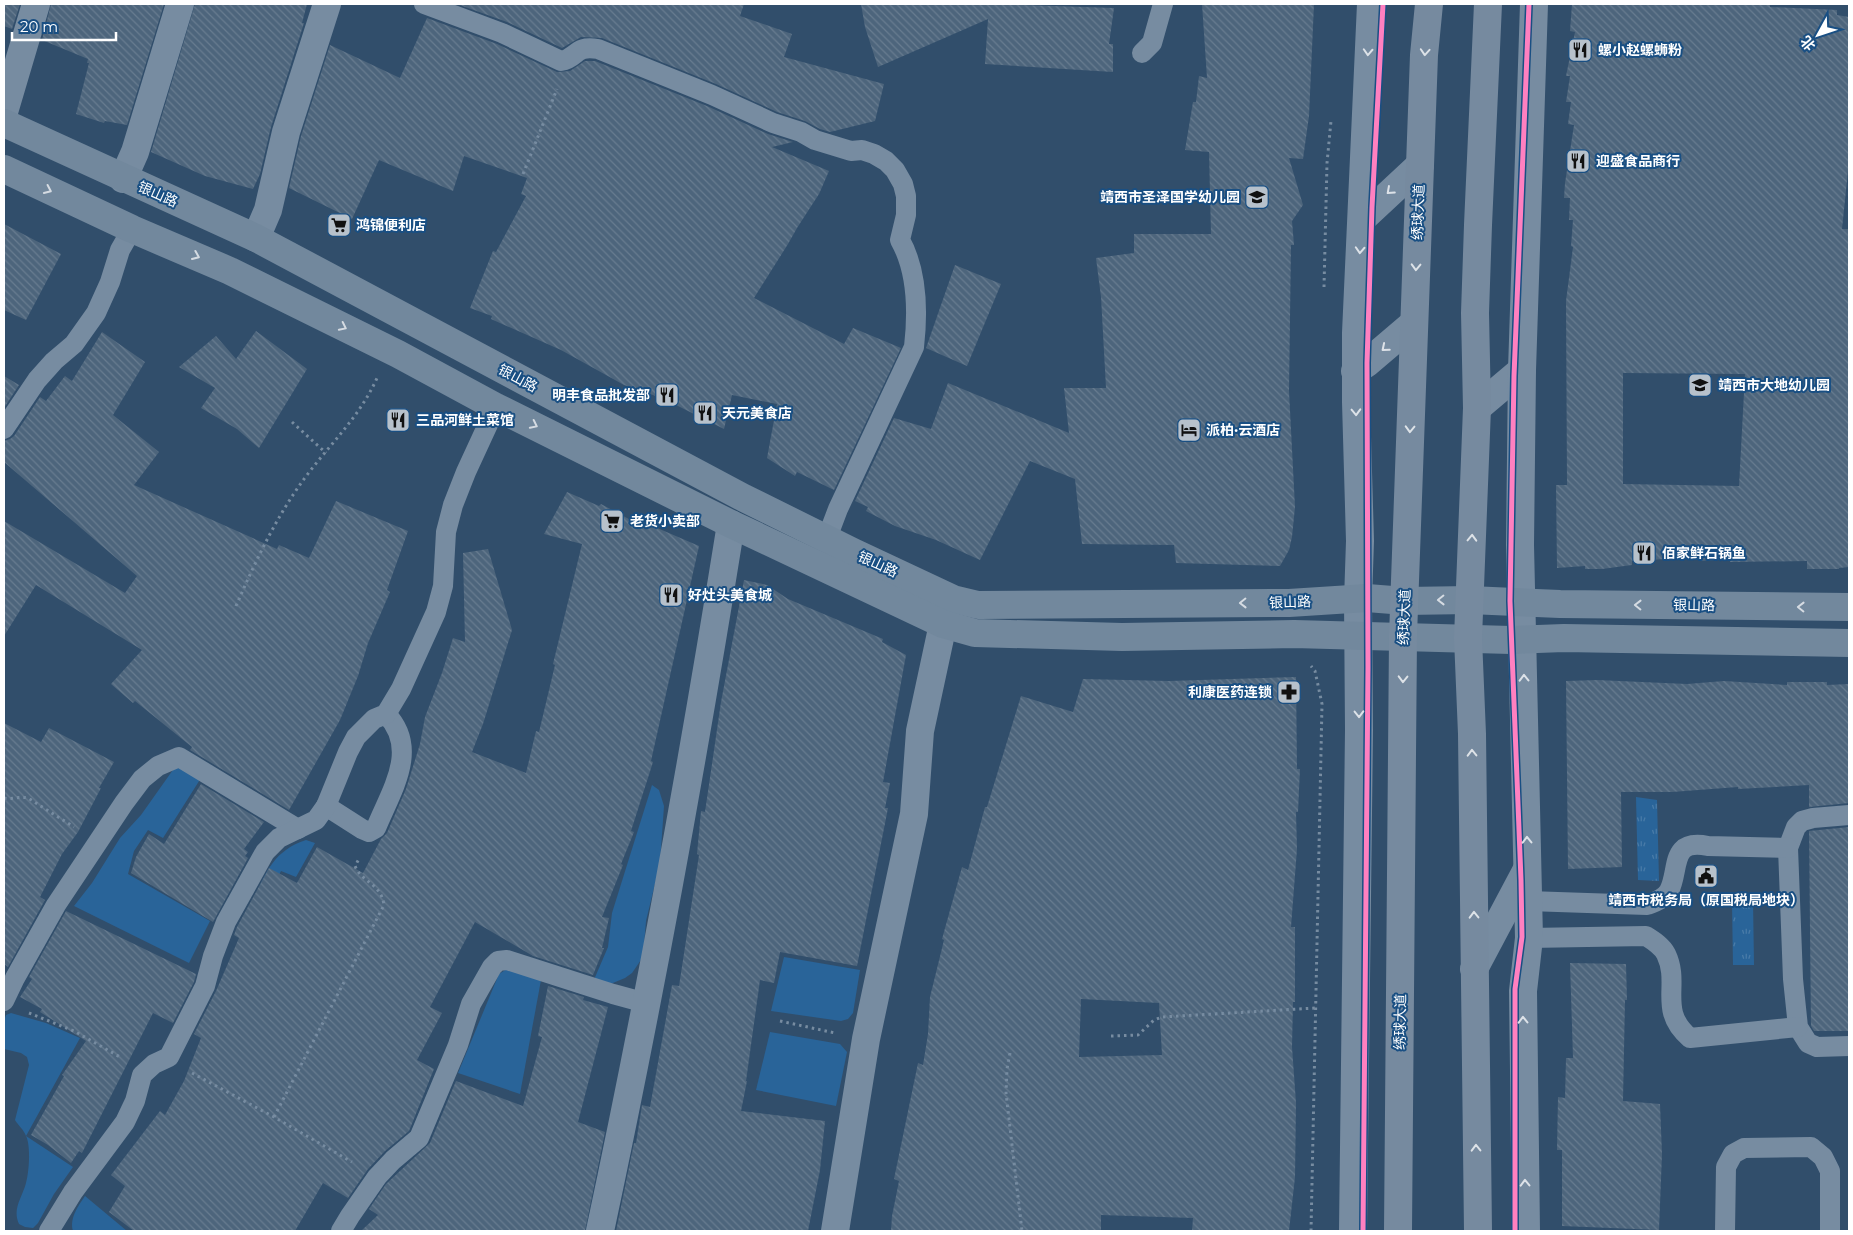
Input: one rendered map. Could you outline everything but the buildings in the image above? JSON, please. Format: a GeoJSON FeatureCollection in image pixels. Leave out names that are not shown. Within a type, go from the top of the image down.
{"type":"FeatureCollection","features":[{"type":"Feature","properties":{"kind":"main road","name":"绣球大道"},"geometry":{"type":"LineString","coordinates":[[1398,1231],[1402,636],[1405,601],[1424,54],[1429,4]]}},
{"type":"Feature","properties":{"kind":"main road"},"geometry":{"type":"LineString","coordinates":[[1478,1231],[1472,734],[1468,638],[1477,408],[1475,313],[1488,4]]}},
{"type":"Feature","properties":{"kind":"main road","name":"银山路"},"geometry":{"type":"LineString","coordinates":[[4,123],[123,179],[256,238],[735,493],[852,552],[953,599],[978,605],[1223,604],[1358,600],[1367,598],[1405,601],[1522,601],[1560,604],[1849,607]]}},
{"type":"Feature","properties":{"kind":"main road","name":"银山路"},"geometry":{"type":"LineString","coordinates":[[4,169],[132,229],[230,271],[732,524],[942,624],[975,634],[1122,637],[1294,634],[1523,640],[1564,638],[1849,643]]}},
{"type":"Feature","properties":{"kind":"street"},"geometry":{"type":"LineString","coordinates":[[4,112],[36,4]]}},
{"type":"Feature","properties":{"kind":"street"},"geometry":{"type":"LineString","coordinates":[[123,179],[135,152],[180,4]]}},
{"type":"Feature","properties":{"kind":"street"},"geometry":{"type":"LineString","coordinates":[[256,238],[268,210],[286,132],[327,4]]}},
{"type":"Feature","properties":{"kind":"street"},"geometry":{"type":"LineString","coordinates":[[1352,1231],[1360,541],[1355,371],[1371,4]]}},
{"type":"Feature","properties":{"kind":"street"},"geometry":{"type":"LineString","coordinates":[[1526,1231],[1522,991],[1529,938],[1520,545],[1522,370],[1534,4]]}},
{"type":"Feature","properties":{"kind":"street"},"geometry":{"type":"LineString","coordinates":[[1362,219],[1420,165]]}},
{"type":"Feature","properties":{"kind":"street"},"geometry":{"type":"LineString","coordinates":[[1355,371],[1414,323]]}},
{"type":"Feature","properties":{"kind":"street"},"geometry":{"type":"LineString","coordinates":[[1477,408],[1522,370]]}},
{"type":"Feature","properties":{"kind":"street"},"geometry":{"type":"LineString","coordinates":[[600,1231],[633,1079],[682,815],[732,524]]}},
{"type":"Feature","properties":{"kind":"street"},"geometry":{"type":"LineString","coordinates":[[835,1231],[866,1039],[914,814],[920,731],[942,624]]}},
{"type":"Feature","properties":{"kind":"street"},"geometry":{"type":"LineString","coordinates":[[1474,969],[1528,868]]}},
{"type":"Feature","properties":{"kind":"lane"},"geometry":{"type":"LineString","coordinates":[[424,4],[502,33],[561,61],[568,60],[578,50],[587,47],[598,49],[712,95],[815,140],[851,151],[862,150],[874,154],[886,161],[895,170],[903,184],[906,196],[906,215],[900,240],[908,254],[914,281],[916,330],[914,347],[838,508],[827,538]]}},
{"type":"Feature","properties":{"kind":"lane"},"geometry":{"type":"LineString","coordinates":[[1142,53],[1152,43],[1163,4]]}},
{"type":"Feature","properties":{"kind":"lane"},"geometry":{"type":"LineString","coordinates":[[4,430],[37,380],[54,361],[74,344],[96,313],[110,282],[120,250],[132,229]]}},
{"type":"Feature","properties":{"kind":"lane"},"geometry":{"type":"LineString","coordinates":[[49,1231],[73,1192],[125,1122],[135,1101],[142,1075],[154,1064],[169,1056],[205,986],[213,956],[226,922],[265,852],[279,838],[316,820],[326,806],[356,737],[374,719],[386,714],[402,689],[436,612],[443,586],[446,532],[453,505],[496,406]]}},
{"type":"Feature","properties":{"kind":"lane"},"geometry":{"type":"LineString","coordinates":[[326,806],[362,829],[369,832],[376,828],[402,766],[400,737],[396,724],[386,714]]}},
{"type":"Feature","properties":{"kind":"lane"},"geometry":{"type":"LineString","coordinates":[[4,1000],[56,906],[124,803],[142,779],[158,766],[179,757],[298,829]]}},
{"type":"Feature","properties":{"kind":"lane"},"geometry":{"type":"LineString","coordinates":[[1849,815],[1813,818],[1802,821],[1796,826],[1788,848],[1793,979],[1798,1027],[1808,1043],[1817,1047],[1849,1046]]}},
{"type":"Feature","properties":{"kind":"lane"},"geometry":{"type":"LineString","coordinates":[[1528,901],[1647,905],[1660,900],[1669,892],[1676,860],[1683,850],[1697,844],[1708,846],[1788,848]]}},
{"type":"Feature","properties":{"kind":"lane"},"geometry":{"type":"LineString","coordinates":[[1646,936],[1647,905]]}},
{"type":"Feature","properties":{"kind":"lane"},"geometry":{"type":"LineString","coordinates":[[1529,938],[1646,936],[1658,944],[1666,953],[1671,969],[1671,1004],[1674,1019],[1682,1031],[1690,1038],[1798,1027]]}},
{"type":"Feature","properties":{"kind":"lane"},"geometry":{"type":"LineString","coordinates":[[341,1231],[377,1177],[393,1160],[419,1138],[458,1046],[471,1004],[492,967],[498,961],[508,960],[646,1003]]}},
{"type":"Feature","properties":{"kind":"lane"},"geometry":{"type":"LineString","coordinates":[[1724,1231],[1726,1167],[1733,1154],[1744,1148],[1811,1147],[1824,1157],[1830,1171],[1830,1231]]}},
{"type":"Feature","properties":{"kind":"path"},"geometry":{"type":"LineString","coordinates":[[523,174],[568,60]]}},
{"type":"Feature","properties":{"kind":"path"},"geometry":{"type":"LineString","coordinates":[[1324,291],[1327,163],[1332,113]]}},
{"type":"Feature","properties":{"kind":"path"},"geometry":{"type":"LineString","coordinates":[[236,606],[270,532],[286,505],[368,398],[379,374]]}},
{"type":"Feature","properties":{"kind":"path"},"geometry":{"type":"LineString","coordinates":[[292,422],[326,453]]}},
{"type":"Feature","properties":{"kind":"path"},"geometry":{"type":"LineString","coordinates":[[1307,662],[1316,671],[1322,704],[1310,1231]]}},
{"type":"Feature","properties":{"kind":"path"},"geometry":{"type":"LineString","coordinates":[[4,798],[20,796],[28,798],[98,843]]}},
{"type":"Feature","properties":{"kind":"path"},"geometry":{"type":"LineString","coordinates":[[274,1117],[384,905],[383,898],[375,885],[357,872],[355,866],[366,844],[369,832]]}},
{"type":"Feature","properties":{"kind":"path"},"geometry":{"type":"LineString","coordinates":[[4,1000],[74,1031],[113,1053],[142,1075]]}},
{"type":"Feature","properties":{"kind":"path"},"geometry":{"type":"LineString","coordinates":[[1111,1036],[1138,1034],[1154,1020],[1162,1017],[1316,1008]]}},
{"type":"Feature","properties":{"kind":"path"},"geometry":{"type":"LineString","coordinates":[[780,1021],[866,1039]]}},
{"type":"Feature","properties":{"kind":"path"},"geometry":{"type":"LineString","coordinates":[[1010,1053],[1006,1093],[1022,1231]]}},
{"type":"Feature","properties":{"kind":"path"},"geometry":{"type":"LineString","coordinates":[[169,1056],[186,1070],[274,1117],[377,1177]]}},
{"type":"Feature","properties":{"kind":"green space"},"geometry":{"type":"Polygon","coordinates":[[[178,765],[201,778],[163,838],[148,830],[134,851],[128,874],[210,921],[189,963],[74,906],[92,883],[120,838],[141,815],[178,765]]]}},
{"type":"Feature","properties":{"kind":"green space"},"geometry":{"type":"Polygon","coordinates":[[[652,785],[659,790],[664,806],[660,863],[646,921],[643,957],[632,973],[625,978],[608,985],[593,982],[608,947],[612,913],[652,785]]]}},
{"type":"Feature","properties":{"kind":"green space"},"geometry":{"type":"Polygon","coordinates":[[[1636,797],[1657,800],[1659,881],[1638,880],[1636,797]]]}},
{"type":"Feature","properties":{"kind":"green space"},"geometry":{"type":"Polygon","coordinates":[[[306,840],[315,843],[296,877],[281,871],[262,910],[251,905],[266,874],[277,857],[294,845],[306,840]]]}},
{"type":"Feature","properties":{"kind":"green space"},"geometry":{"type":"Polygon","coordinates":[[[1732,902],[1753,902],[1754,965],[1733,965],[1732,902]]]}},
{"type":"Feature","properties":{"kind":"green space"},"geometry":{"type":"Polygon","coordinates":[[[784,957],[860,970],[853,1013],[848,1019],[841,1021],[771,1011],[784,957]]]}},
{"type":"Feature","properties":{"kind":"green space"},"geometry":{"type":"Polygon","coordinates":[[[507,969],[541,980],[520,1094],[458,1073],[499,974],[507,969]]]}},
{"type":"Feature","properties":{"kind":"green space"},"geometry":{"type":"Polygon","coordinates":[[[11,1013],[46,1023],[80,1038],[26,1136],[15,1120],[29,1065],[27,1057],[21,1053],[4,1049],[4,1021],[6,1015],[11,1013]]]}},
{"type":"Feature","properties":{"kind":"green space"},"geometry":{"type":"Polygon","coordinates":[[[770,1032],[840,1044],[847,1052],[836,1106],[756,1090],[770,1032]]]}},
{"type":"Feature","properties":{"kind":"green space"},"geometry":{"type":"Polygon","coordinates":[[[26,1136],[73,1167],[33,1228],[19,1224],[17,1219],[17,1208],[28,1172],[29,1152],[26,1136]]]}},
{"type":"Feature","properties":{"kind":"green space"},"geometry":{"type":"Polygon","coordinates":[[[85,1196],[127,1231],[73,1231],[73,1217],[85,1196]]]}},
{"type":"Feature","properties":{"kind":"cycle path"},"geometry":{"type":"LineString","coordinates":[[1363,1231],[1368,667],[1367,363],[1372,207],[1383,4]]}},
{"type":"Feature","properties":{"kind":"cycle path"},"geometry":{"type":"LineString","coordinates":[[1515,1231],[1515,989],[1522,937],[1510,601],[1514,376],[1529,4]]}},
{"type":"Feature","properties":{"kind":"place","name":"螺小赵螺蛳粉"},"geometry":{"type":"Point","coordinates":[1580,50]}},
{"type":"Feature","properties":{"kind":"place","name":"迎盛食品商行"},"geometry":{"type":"Point","coordinates":[1578,161]}},
{"type":"Feature","properties":{"kind":"place","name":"靖西市圣泽国学幼儿园"},"geometry":{"type":"Point","coordinates":[1257,197]}},
{"type":"Feature","properties":{"kind":"place","name":"鸿锦便利店"},"geometry":{"type":"Point","coordinates":[339,225]}},
{"type":"Feature","properties":{"kind":"place","name":"靖西市大地幼儿园"},"geometry":{"type":"Point","coordinates":[1700,385]}},
{"type":"Feature","properties":{"kind":"place","name":"明丰食品批发部"},"geometry":{"type":"Point","coordinates":[667,395]}},
{"type":"Feature","properties":{"kind":"place","name":"天元美食店"},"geometry":{"type":"Point","coordinates":[705,413]}},
{"type":"Feature","properties":{"kind":"place","name":"三品河鲜土菜馆"},"geometry":{"type":"Point","coordinates":[398,420]}},
{"type":"Feature","properties":{"kind":"place","name":"派柏·云酒店"},"geometry":{"type":"Point","coordinates":[1189,430]}},
{"type":"Feature","properties":{"kind":"place","name":"老货小卖部"},"geometry":{"type":"Point","coordinates":[612,521]}},
{"type":"Feature","properties":{"kind":"place","name":"佰家鲜石锅鱼"},"geometry":{"type":"Point","coordinates":[1644,553]}},
{"type":"Feature","properties":{"kind":"place","name":"好灶头美食城"},"geometry":{"type":"Point","coordinates":[671,595]}},
{"type":"Feature","properties":{"kind":"place","name":"利康医药连锁"},"geometry":{"type":"Point","coordinates":[1289,692]}},
{"type":"Feature","properties":{"kind":"place","name":"靖西市税务局（原国税局地块）"},"geometry":{"type":"Point","coordinates":[1706,876]}}]}
